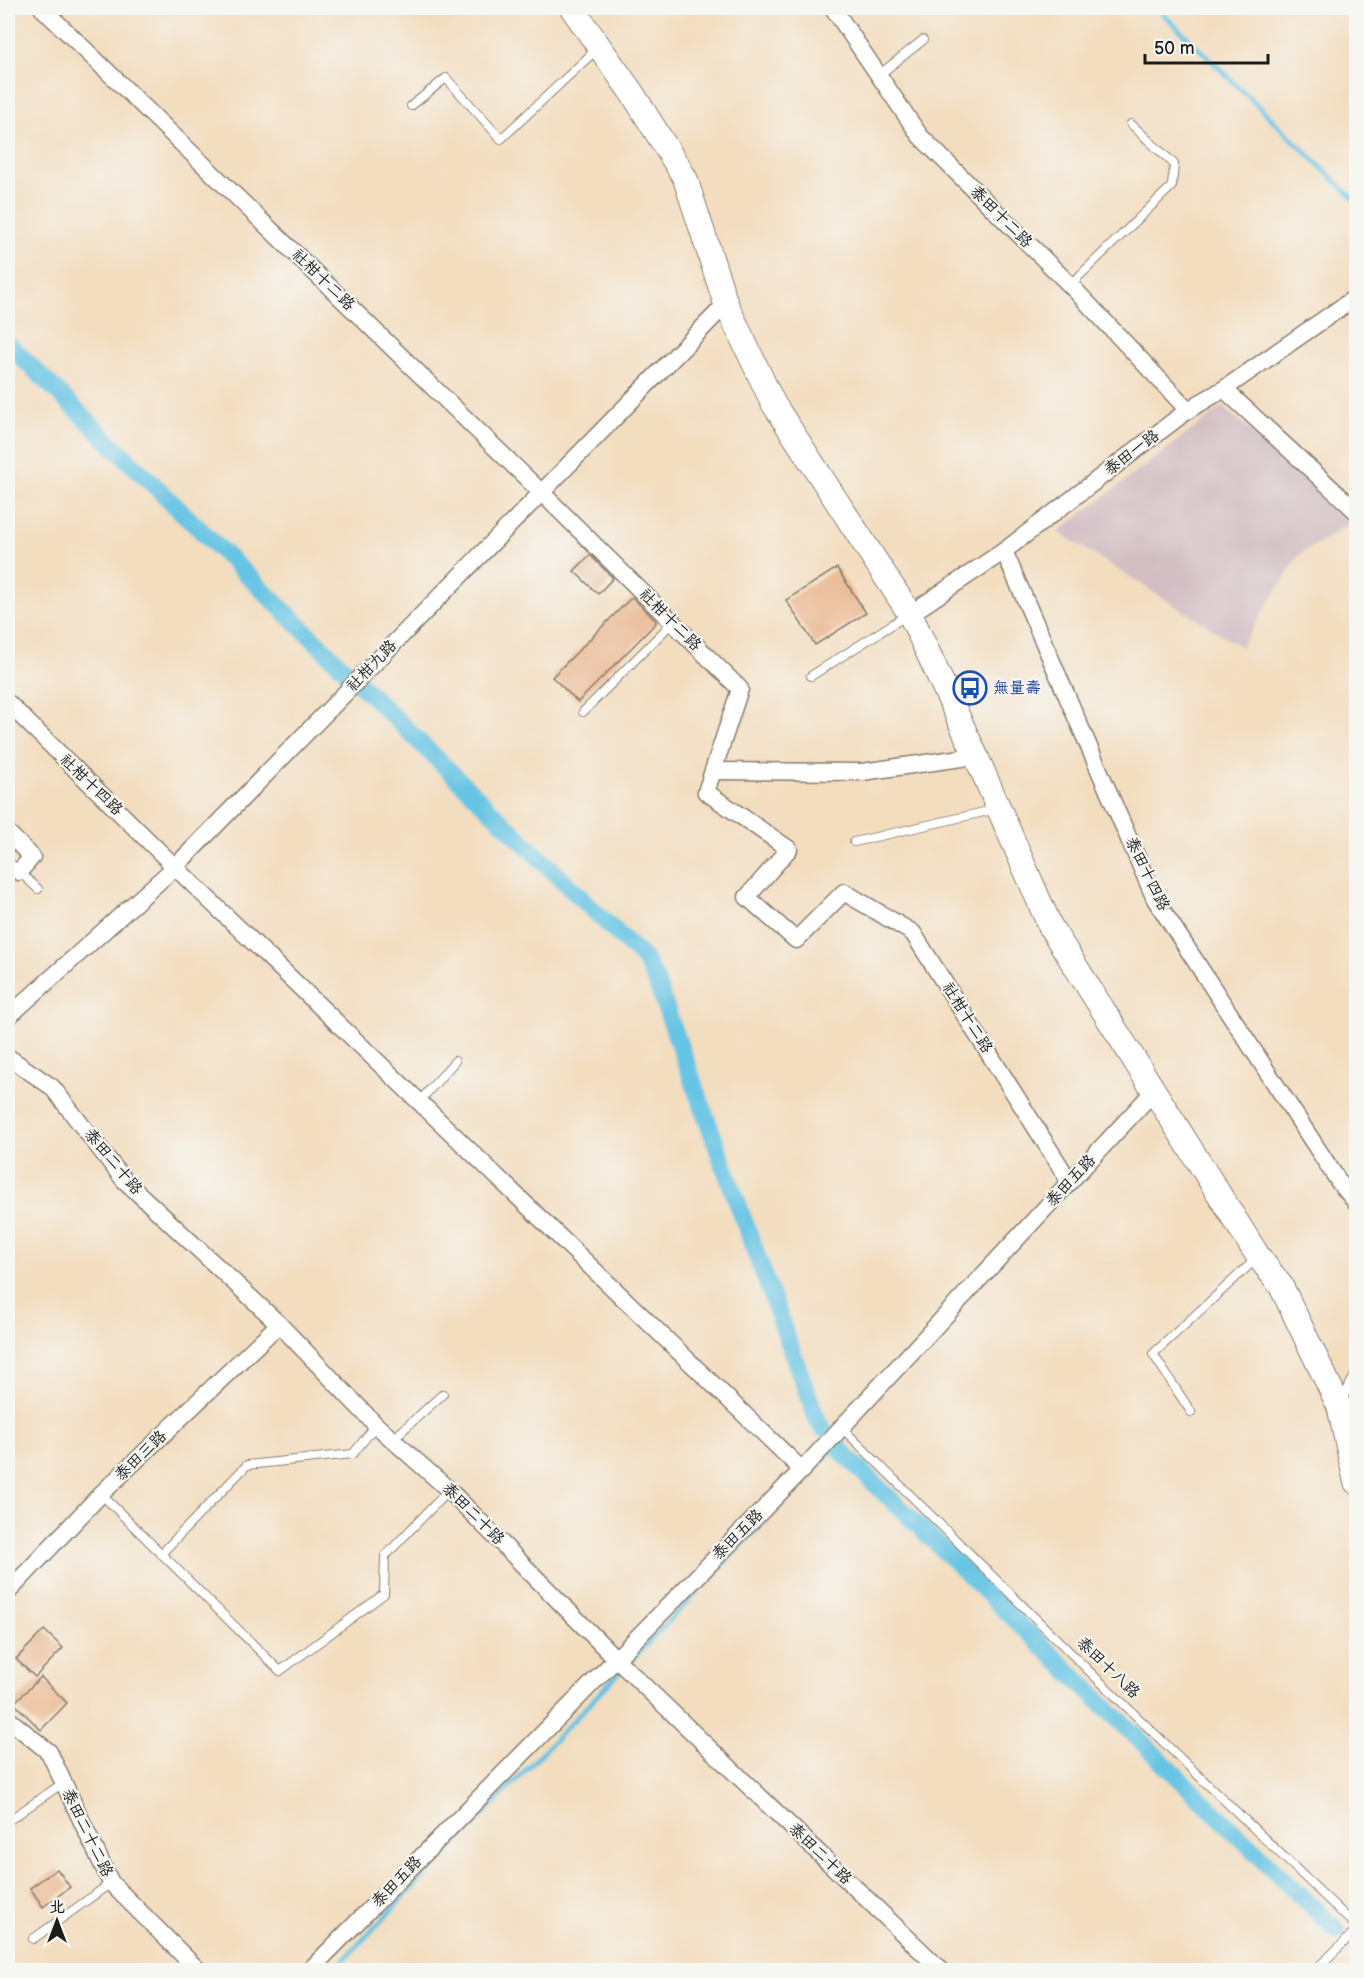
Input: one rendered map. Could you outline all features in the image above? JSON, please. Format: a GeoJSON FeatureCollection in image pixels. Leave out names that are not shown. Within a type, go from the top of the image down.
{"type":"FeatureCollection","features":[{"type":"Feature","properties":{"kind":"street","name":"社柑十二路"},"geometry":{"type":"LineString","coordinates":[[42,8],[542,493],[740,689],[706,792],[789,849],[747,897],[796,940],[844,892],[913,933],[1070,1182]]}},
{"type":"Feature","properties":{"kind":"street"},"geometry":{"type":"LineString","coordinates":[[572,8],[634,96],[685,178],[726,304],[773,403],[910,614],[976,756],[1050,926],[1258,1256],[1281,1286],[1340,1406],[1356,1482]]}},
{"type":"Feature","properties":{"kind":"street","name":"泰田十二路"},"geometry":{"type":"LineString","coordinates":[[833,8],[920,136],[1070,285],[1188,411]]}},
{"type":"Feature","properties":{"kind":"street","name":"泰田一路"},"geometry":{"type":"LineString","coordinates":[[910,614],[1004,551],[1188,411],[1224,389],[1356,297]]}},
{"type":"Feature","properties":{"kind":"street","name":"社柑九路"},"geometry":{"type":"LineString","coordinates":[[8,1017],[175,867],[726,304]]}},
{"type":"Feature","properties":{"kind":"street"},"geometry":{"type":"LineString","coordinates":[[1224,389],[1356,511]]}},
{"type":"Feature","properties":{"kind":"street","name":"泰田十四路"},"geometry":{"type":"LineString","coordinates":[[1004,551],[1155,899],[1339,1182],[1356,1202]]}},
{"type":"Feature","properties":{"kind":"street","name":"社柑十四路"},"geometry":{"type":"LineString","coordinates":[[8,703],[175,867],[802,1470]]}},
{"type":"Feature","properties":{"kind":"street"},"geometry":{"type":"LineString","coordinates":[[713,771],[862,772],[976,756]]}},
{"type":"Feature","properties":{"kind":"street"},"geometry":{"type":"LineString","coordinates":[[8,833],[32,857],[13,866]]}},
{"type":"Feature","properties":{"kind":"street","name":"泰田二十路"},"geometry":{"type":"LineString","coordinates":[[8,1057],[52,1087],[124,1180],[279,1324],[376,1425],[449,1490],[616,1659],[941,1971]]}},
{"type":"Feature","properties":{"kind":"street","name":"泰田五路"},"geometry":{"type":"LineString","coordinates":[[310,1971],[802,1470],[1155,1090]]}},
{"type":"Feature","properties":{"kind":"street","name":"泰田三路"},"geometry":{"type":"LineString","coordinates":[[8,1592],[100,1494],[279,1324]]}},
{"type":"Feature","properties":{"kind":"street","name":"泰田二十二路"},"geometry":{"type":"LineString","coordinates":[[8,1719],[49,1752],[111,1883],[198,1971]]}},
{"type":"Feature","properties":{"kind":"lane"},"geometry":{"type":"LineString","coordinates":[[879,75],[923,40]]}},
{"type":"Feature","properties":{"kind":"lane"},"geometry":{"type":"LineString","coordinates":[[411,106],[446,78],[501,139],[600,47]]}},
{"type":"Feature","properties":{"kind":"lane"},"geometry":{"type":"LineString","coordinates":[[1070,285],[1172,186],[1174,164],[1131,124]]}},
{"type":"Feature","properties":{"kind":"lane"},"geometry":{"type":"LineString","coordinates":[[811,675],[910,614]]}},
{"type":"Feature","properties":{"kind":"lane"},"geometry":{"type":"LineString","coordinates":[[584,712],[673,622]]}},
{"type":"Feature","properties":{"kind":"lane"},"geometry":{"type":"LineString","coordinates":[[855,842],[999,808]]}},
{"type":"Feature","properties":{"kind":"lane"},"geometry":{"type":"LineString","coordinates":[[13,866],[38,889]]}},
{"type":"Feature","properties":{"kind":"lane"},"geometry":{"type":"LineString","coordinates":[[419,1102],[456,1061]]}},
{"type":"Feature","properties":{"kind":"lane"},"geometry":{"type":"LineString","coordinates":[[1191,1412],[1153,1354],[1258,1256]]}},
{"type":"Feature","properties":{"kind":"lane"},"geometry":{"type":"LineString","coordinates":[[1340,1406],[1356,1373]]}},
{"type":"Feature","properties":{"kind":"lane"},"geometry":{"type":"LineString","coordinates":[[393,1439],[443,1394]]}},
{"type":"Feature","properties":{"kind":"lane"},"geometry":{"type":"LineString","coordinates":[[161,1554],[247,1465],[353,1454],[376,1425]]}},
{"type":"Feature","properties":{"kind":"lane","name":"泰田十八路"},"geometry":{"type":"LineString","coordinates":[[842,1428],[1356,1929]]}},
{"type":"Feature","properties":{"kind":"lane"},"geometry":{"type":"LineString","coordinates":[[100,1494],[280,1671],[384,1594],[385,1556],[449,1490]]}},
{"type":"Feature","properties":{"kind":"lane"},"geometry":{"type":"LineString","coordinates":[[8,1821],[63,1783]]}},
{"type":"Feature","properties":{"kind":"lane"},"geometry":{"type":"LineString","coordinates":[[33,1940],[111,1883]]}},
{"type":"Feature","properties":{"kind":"lane"},"geometry":{"type":"LineString","coordinates":[[1315,1971],[1356,1929]]}},
{"type":"Feature","properties":{"kind":"shaded area"},"geometry":{"type":"Polygon","coordinates":[[[1222,407],[1356,514],[1356,520],[1300,554],[1241,647],[1058,532],[1222,407]]]}},
{"type":"Feature","properties":{"kind":"building"},"geometry":{"type":"Polygon","coordinates":[[[590,555],[613,578],[598,594],[574,571],[590,555]]]}},
{"type":"Feature","properties":{"kind":"building"},"geometry":{"type":"Polygon","coordinates":[[[837,568],[866,613],[815,645],[786,600],[837,568]]]}},
{"type":"Feature","properties":{"kind":"building"},"geometry":{"type":"Polygon","coordinates":[[[632,597],[656,623],[578,702],[552,677],[632,597]]]}},
{"type":"Feature","properties":{"kind":"building"},"geometry":{"type":"Polygon","coordinates":[[[44,1630],[63,1648],[35,1677],[16,1659],[44,1630]]]}},
{"type":"Feature","properties":{"kind":"building"},"geometry":{"type":"Polygon","coordinates":[[[41,1677],[67,1703],[41,1730],[14,1703],[41,1677]]]}},
{"type":"Feature","properties":{"kind":"building"},"geometry":{"type":"Polygon","coordinates":[[[57,1869],[70,1887],[43,1907],[30,1888],[57,1869]]]}},
{"type":"Feature","properties":{"kind":"waterway"},"geometry":{"type":"LineString","coordinates":[[1157,8],[1356,201]]}},
{"type":"Feature","properties":{"kind":"waterway"},"geometry":{"type":"LineString","coordinates":[[8,344],[644,959],[656,981],[818,1422],[823,1428]]}},
{"type":"Feature","properties":{"kind":"waterway"},"geometry":{"type":"LineString","coordinates":[[836,1444],[1337,1931]]}},
{"type":"Feature","properties":{"kind":"waterway"},"geometry":{"type":"LineString","coordinates":[[810,1473],[837,1445]]}},
{"type":"Feature","properties":{"kind":"waterway"},"geometry":{"type":"LineString","coordinates":[[334,1970],[804,1480]]}},
{"type":"Feature","properties":{"kind":"place","name":"無量壽"},"geometry":{"type":"Point","coordinates":[970,688]}}]}
